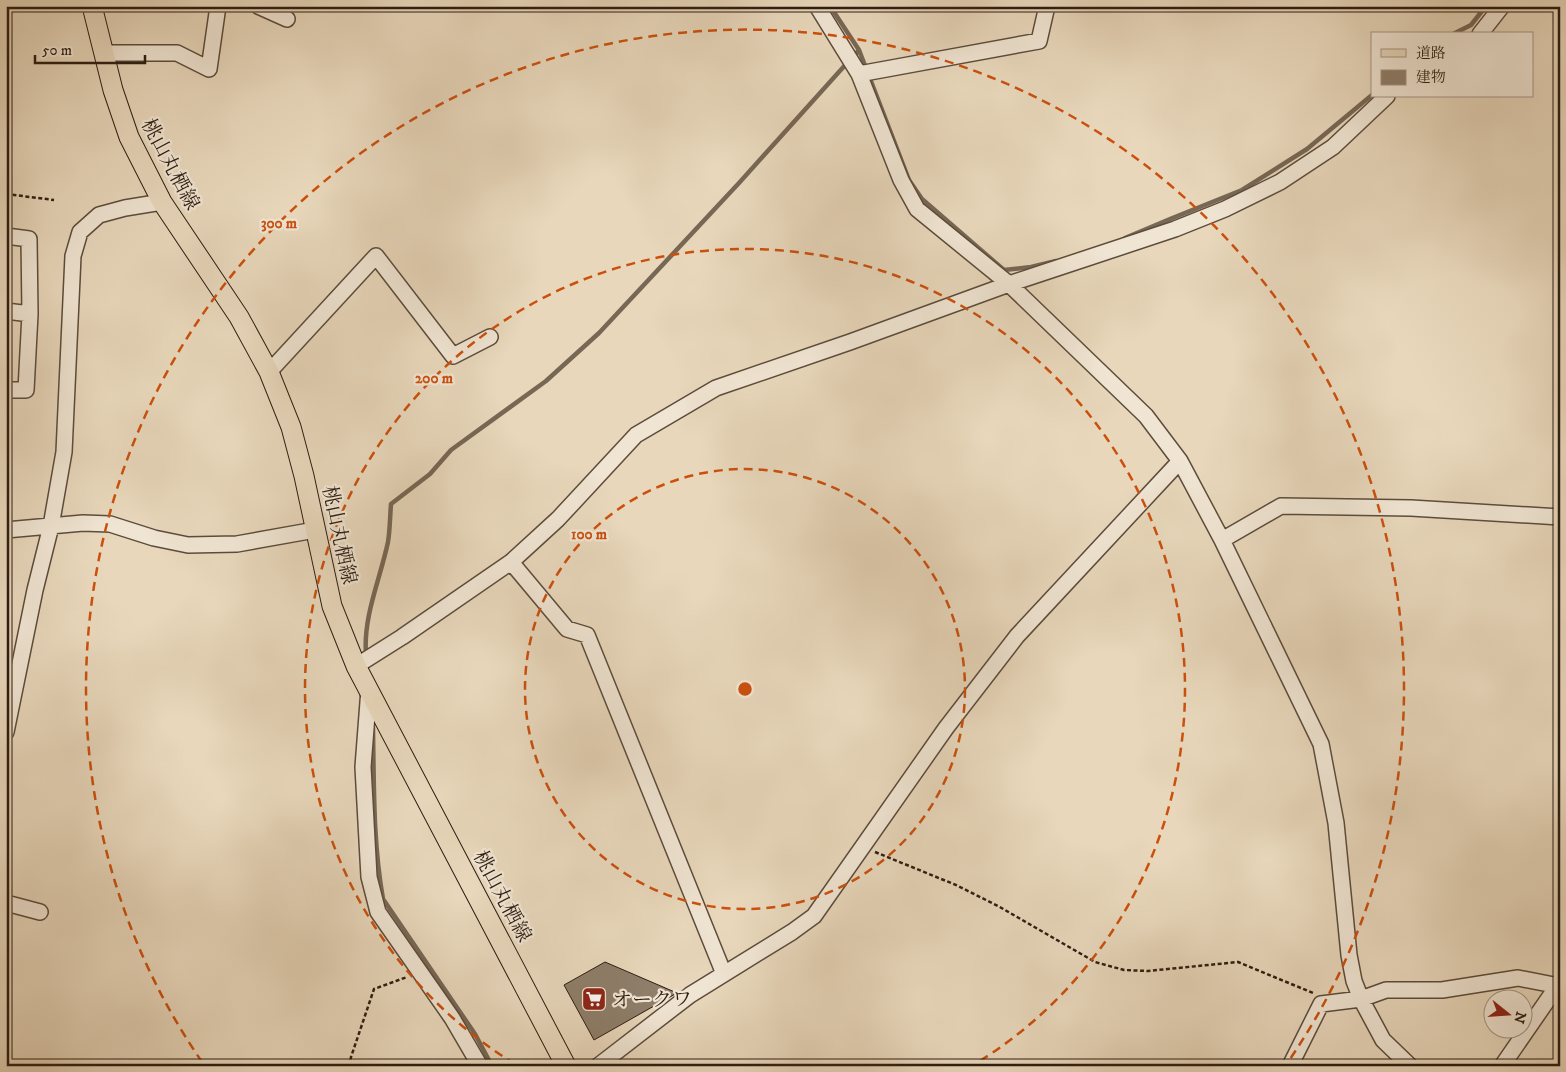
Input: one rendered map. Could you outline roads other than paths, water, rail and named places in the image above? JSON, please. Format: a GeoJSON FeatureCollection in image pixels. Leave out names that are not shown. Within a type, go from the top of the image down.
{"type":"FeatureCollection","features":[{"type":"Feature","properties":{"kind":"main road","name":"桃山丸栖線"},"geometry":{"type":"LineString","coordinates":[[92,6],[113,90],[129,138],[162,202],[239,317],[269,372],[291,427],[304,476],[332,606],[356,666],[566,1066]]}},
{"type":"Feature","properties":{"kind":"street"},"geometry":{"type":"LineString","coordinates":[[104,54],[177,53],[209,69],[218,6]]}},
{"type":"Feature","properties":{"kind":"street"},"geometry":{"type":"LineString","coordinates":[[258,6],[287,19]]}},
{"type":"Feature","properties":{"kind":"street"},"geometry":{"type":"LineString","coordinates":[[817,6],[860,74],[901,180],[917,209],[1009,284],[1146,416],[1180,461],[1222,540],[1321,744],[1336,823],[1349,955],[1354,981],[1360,999],[1383,1040],[1410,1066]]}},
{"type":"Feature","properties":{"kind":"street"},"geometry":{"type":"LineString","coordinates":[[860,74],[1040,41],[1047,6]]}},
{"type":"Feature","properties":{"kind":"street"},"geometry":{"type":"LineString","coordinates":[[1482,32],[1502,6]]}},
{"type":"Feature","properties":{"kind":"street"},"geometry":{"type":"LineString","coordinates":[[356,666],[512,562],[558,519],[636,435],[716,388],[1009,284],[1175,229],[1225,208],[1280,182],[1333,147],[1384,98]]}},
{"type":"Feature","properties":{"kind":"street"},"geometry":{"type":"LineString","coordinates":[[6,732],[35,590],[51,526],[64,452],[73,256],[80,232],[99,215],[162,202]]}},
{"type":"Feature","properties":{"kind":"street"},"geometry":{"type":"LineString","coordinates":[[6,236],[29,239],[30,314],[26,390],[6,390]]}},
{"type":"Feature","properties":{"kind":"street"},"geometry":{"type":"LineString","coordinates":[[269,372],[376,256],[453,356],[490,337]]}},
{"type":"Feature","properties":{"kind":"street"},"geometry":{"type":"LineString","coordinates":[[6,311],[30,314]]}},
{"type":"Feature","properties":{"kind":"street"},"geometry":{"type":"LineString","coordinates":[[598,1066],[690,995],[792,932],[814,916],[946,728],[1018,636],[1180,461]]}},
{"type":"Feature","properties":{"kind":"street"},"geometry":{"type":"LineString","coordinates":[[1222,540],[1281,506],[1411,508],[1560,517]]}},
{"type":"Feature","properties":{"kind":"street"},"geometry":{"type":"LineString","coordinates":[[6,530],[83,523],[110,524],[154,538],[188,545],[237,544],[315,530]]}},
{"type":"Feature","properties":{"kind":"street"},"geometry":{"type":"LineString","coordinates":[[512,562],[567,629],[587,635],[724,974]]}},
{"type":"Feature","properties":{"kind":"street"},"geometry":{"type":"LineString","coordinates":[[369,689],[363,766],[370,877],[378,912],[452,1018],[480,1066]]}},
{"type":"Feature","properties":{"kind":"street"},"geometry":{"type":"LineString","coordinates":[[6,904],[40,912]]}},
{"type":"Feature","properties":{"kind":"street"},"geometry":{"type":"LineString","coordinates":[[1290,1066],[1321,1004],[1360,999],[1386,990],[1442,990],[1518,978],[1559,984],[1502,1066]]}},
{"type":"Feature","properties":{"kind":"waterway"},"geometry":{"type":"LineString","coordinates":[[830,6],[859,50],[909,180],[922,199],[1004,270],[1031,267],[1056,261]]}},
{"type":"Feature","properties":{"kind":"waterway"},"geometry":{"type":"LineString","coordinates":[[1457,32],[1471,25],[1486,6]]}},
{"type":"Feature","properties":{"kind":"waterway"},"geometry":{"type":"LineString","coordinates":[[853,57],[859,50]]}},
{"type":"Feature","properties":{"kind":"waterway"},"geometry":{"type":"LineString","coordinates":[[366,655],[367,626],[388,542],[391,504],[430,474],[451,450],[546,381],[599,333],[739,183],[847,63]]}},
{"type":"Feature","properties":{"kind":"waterway"},"geometry":{"type":"LineString","coordinates":[[1125,238],[1242,190],[1307,149],[1371,96]]}},
{"type":"Feature","properties":{"kind":"waterway"},"geometry":{"type":"LineString","coordinates":[[373,728],[376,835],[383,899],[475,1034],[492,1066]]}},
{"type":"Feature","properties":{"kind":"place","name":"オークワ"},"geometry":{"type":"Point","coordinates":[594,999]}}]}
